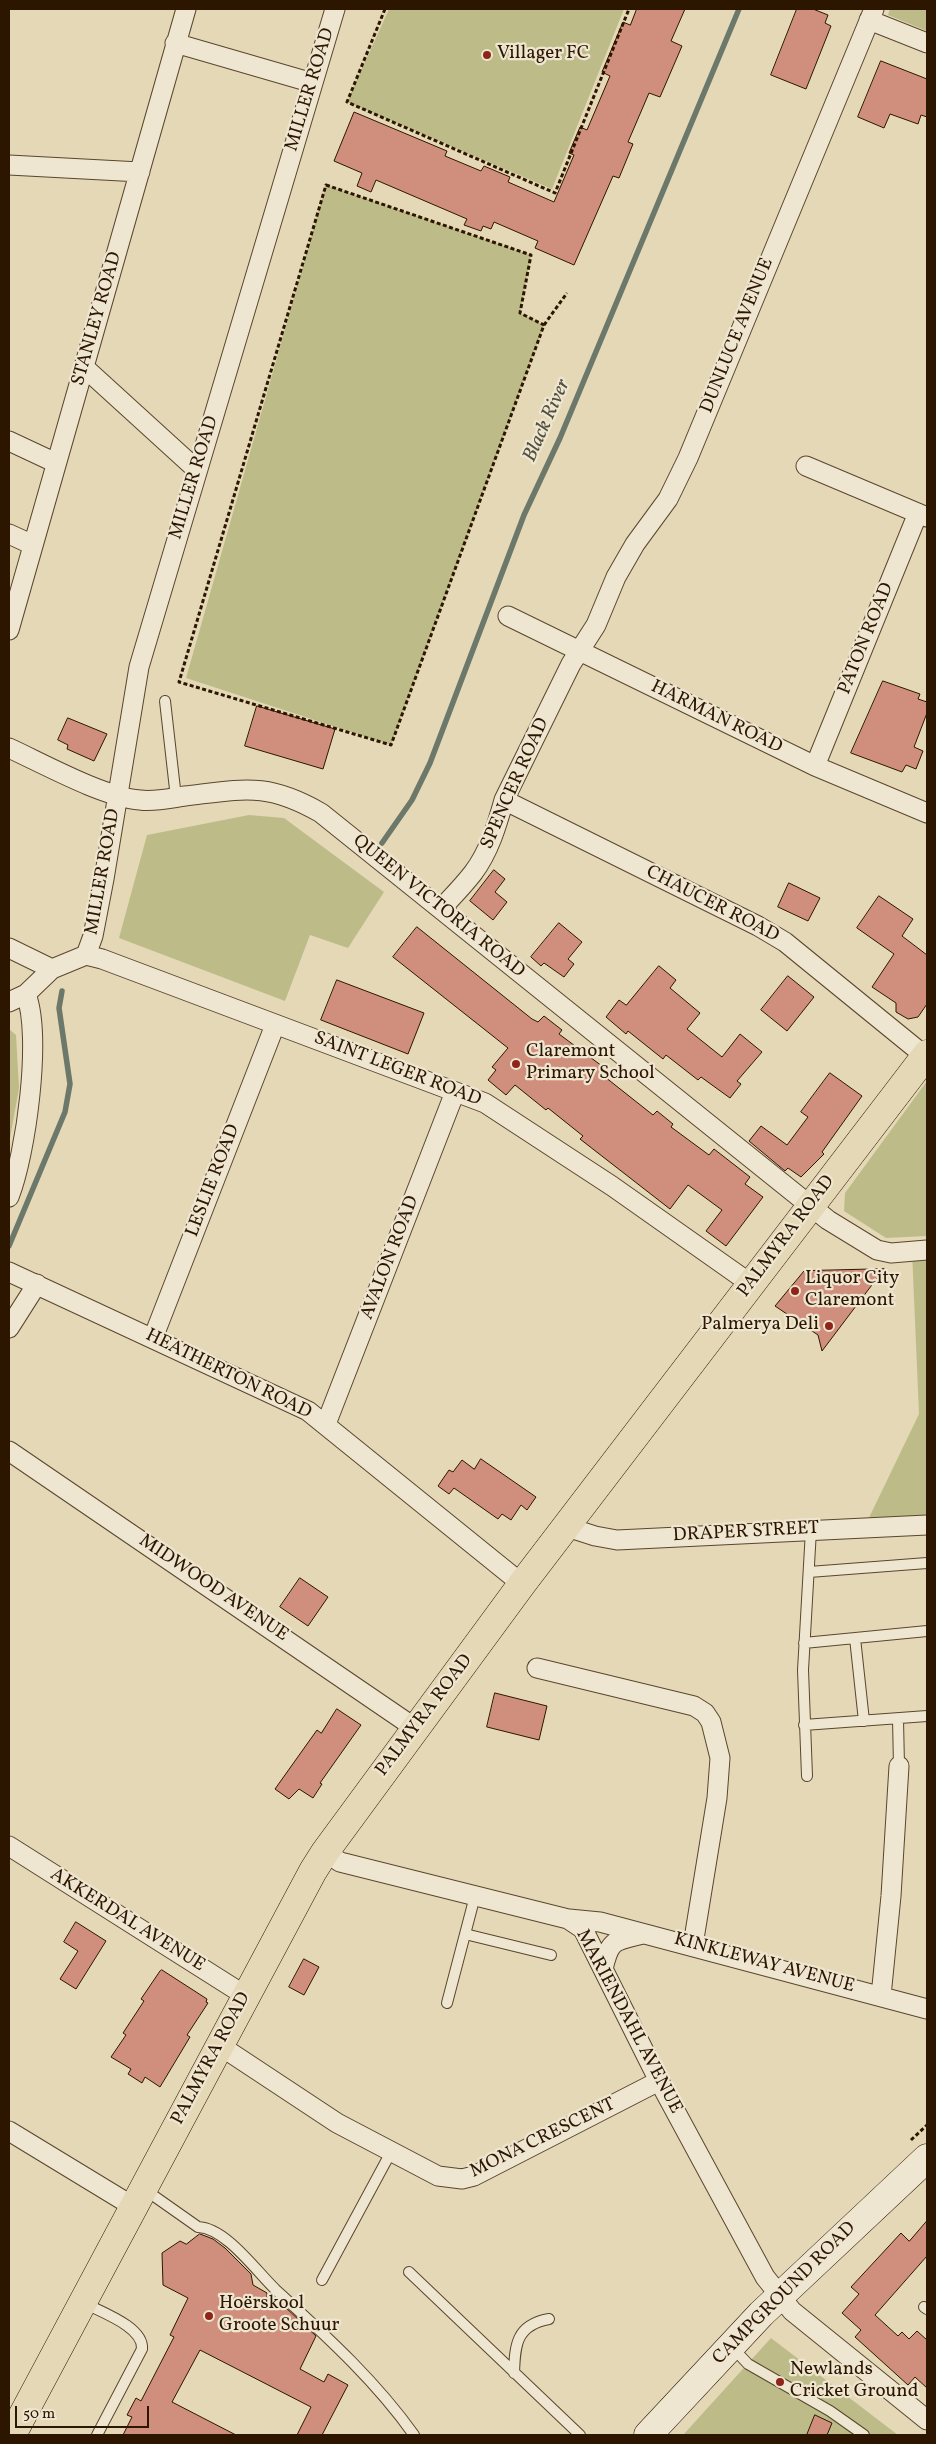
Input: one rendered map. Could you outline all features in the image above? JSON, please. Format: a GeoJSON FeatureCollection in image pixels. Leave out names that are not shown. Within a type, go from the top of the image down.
{"type":"FeatureCollection","features":[{"type":"Feature","properties":{"kind":"main road","name":"PALMYRA ROAD"},"geometry":{"type":"LineString","coordinates":[[12,2435],[219,2045],[325,1852],[522,1584],[926,1055]]}},
{"type":"Feature","properties":{"kind":"main road","name":"CAMPGROUND ROAD"},"geometry":{"type":"LineString","coordinates":[[648,2435],[779,2296],[920,2164]]}},
{"type":"Feature","properties":{"kind":"street","name":"STANLEY ROAD"},"geometry":{"type":"LineString","coordinates":[[9,630],[186,9]]}},
{"type":"Feature","properties":{"kind":"street","name":"MILLER ROAD"},"geometry":{"type":"LineString","coordinates":[[86,955],[93,936],[104,879],[139,668],[335,9]]}},
{"type":"Feature","properties":{"kind":"street"},"geometry":{"type":"LineString","coordinates":[[871,14],[927,42]]}},
{"type":"Feature","properties":{"kind":"street","name":"DUNLUCE AVENUE"},"geometry":{"type":"LineString","coordinates":[[580,652],[596,625],[616,577],[635,544],[668,499],[688,458],[871,14]]}},
{"type":"Feature","properties":{"kind":"street"},"geometry":{"type":"LineString","coordinates":[[175,43],[313,83]]}},
{"type":"Feature","properties":{"kind":"street"},"geometry":{"type":"LineString","coordinates":[[9,165],[140,172]]}},
{"type":"Feature","properties":{"kind":"street"},"geometry":{"type":"LineString","coordinates":[[84,368],[197,470]]}},
{"type":"Feature","properties":{"kind":"street"},"geometry":{"type":"LineString","coordinates":[[9,441],[56,463]]}},
{"type":"Feature","properties":{"kind":"street"},"geometry":{"type":"LineString","coordinates":[[806,466],[923,515]]}},
{"type":"Feature","properties":{"kind":"street","name":"PATON ROAD"},"geometry":{"type":"LineString","coordinates":[[815,766],[923,515]]}},
{"type":"Feature","properties":{"kind":"street"},"geometry":{"type":"LineString","coordinates":[[9,534],[33,545]]}},
{"type":"Feature","properties":{"kind":"street","name":"HARMAN ROAD"},"geometry":{"type":"LineString","coordinates":[[508,616],[815,766],[927,813]]}},
{"type":"Feature","properties":{"kind":"street","name":"SPENCER ROAD"},"geometry":{"type":"LineString","coordinates":[[441,909],[474,872],[482,858],[504,800],[571,664],[580,652]]}},
{"type":"Feature","properties":{"kind":"street","name":"QUEEN VICTORIA ROAD"},"geometry":{"type":"LineString","coordinates":[[9,748],[117,796],[139,800],[176,798],[253,789],[276,792],[297,799],[321,813],[810,1206],[851,1236],[877,1250],[891,1253],[927,1250]]}},
{"type":"Feature","properties":{"kind":"street","name":"CHAUCER ROAD"},"geometry":{"type":"LineString","coordinates":[[504,800],[758,926],[784,942],[926,1055]]}},
{"type":"Feature","properties":{"kind":"street"},"geometry":{"type":"LineString","coordinates":[[9,948],[52,969]]}},
{"type":"Feature","properties":{"kind":"street"},"geometry":{"type":"LineString","coordinates":[[9,1002],[26,994],[52,969],[86,955]]}},
{"type":"Feature","properties":{"kind":"street","name":"SAINT LEGER ROAD"},"geometry":{"type":"LineString","coordinates":[[86,955],[111,962],[455,1092],[500,1111],[751,1284]]}},
{"type":"Feature","properties":{"kind":"street"},"geometry":{"type":"LineString","coordinates":[[9,1197],[17,1171],[31,1086],[31,1015],[26,994]]}},
{"type":"Feature","properties":{"kind":"street","name":"LESLIE ROAD"},"geometry":{"type":"LineString","coordinates":[[153,1338],[275,1025]]}},
{"type":"Feature","properties":{"kind":"street","name":"AVALON ROAD"},"geometry":{"type":"LineString","coordinates":[[326,1424],[455,1092]]}},
{"type":"Feature","properties":{"kind":"street","name":"HEATHERTON ROAD"},"geometry":{"type":"LineString","coordinates":[[9,1272],[308,1411],[522,1584]]}},
{"type":"Feature","properties":{"kind":"street"},"geometry":{"type":"LineString","coordinates":[[9,1328],[37,1284]]}},
{"type":"Feature","properties":{"kind":"street","name":"MIDWOOD AVENUE"},"geometry":{"type":"LineString","coordinates":[[9,1452],[416,1728]]}},
{"type":"Feature","properties":{"kind":"street","name":"DRAPER STREET"},"geometry":{"type":"LineString","coordinates":[[567,1527],[594,1536],[617,1540],[927,1525]]}},
{"type":"Feature","properties":{"kind":"street"},"geometry":{"type":"LineString","coordinates":[[537,1668],[694,1706],[705,1713],[711,1722],[720,1758],[717,1798],[693,1945]]}},
{"type":"Feature","properties":{"kind":"street","name":"KINKLEWAY AVENUE"},"geometry":{"type":"LineString","coordinates":[[881,1996],[891,1896],[899,1766]]}},
{"type":"Feature","properties":{"kind":"street","name":"AKKERDAL AVENUE"},"geometry":{"type":"LineString","coordinates":[[9,1846],[246,1996]]}},
{"type":"Feature","properties":{"kind":"street","name":"MARIENDAHL AVENUE"},"geometry":{"type":"LineString","coordinates":[[325,1852],[340,1862],[568,1919],[583,1929],[659,2081],[765,2278],[792,2311],[926,2417]]}},
{"type":"Feature","properties":{"kind":"street","name":"KINKLEWAY AVENUE"},"geometry":{"type":"LineString","coordinates":[[568,1919],[600,1922],[646,1933],[927,2009]]}},
{"type":"Feature","properties":{"kind":"street"},"geometry":{"type":"LineString","coordinates":[[603,1969],[608,1949],[615,1942],[646,1933]]}},
{"type":"Feature","properties":{"kind":"street","name":"MONA CRESCENT"},"geometry":{"type":"LineString","coordinates":[[219,2045],[337,2123],[438,2176],[462,2179],[474,2176],[659,2081]]}},
{"type":"Feature","properties":{"kind":"street"},"geometry":{"type":"LineString","coordinates":[[9,2130],[138,2198]]}},
{"type":"Feature","properties":{"kind":"lane"},"geometry":{"type":"LineString","coordinates":[[165,701],[176,798]]}},
{"type":"Feature","properties":{"kind":"lane"},"geometry":{"type":"LineString","coordinates":[[807,1776],[804,1725],[804,1643],[811,1530]]}},
{"type":"Feature","properties":{"kind":"lane"},"geometry":{"type":"LineString","coordinates":[[809,1572],[927,1563]]}},
{"type":"Feature","properties":{"kind":"lane"},"geometry":{"type":"LineString","coordinates":[[804,1643],[927,1631]]}},
{"type":"Feature","properties":{"kind":"lane"},"geometry":{"type":"LineString","coordinates":[[856,1638],[864,1721]]}},
{"type":"Feature","properties":{"kind":"lane"},"geometry":{"type":"LineString","coordinates":[[804,1725],[927,1716]]}},
{"type":"Feature","properties":{"kind":"lane"},"geometry":{"type":"LineString","coordinates":[[898,1719],[899,1766]]}},
{"type":"Feature","properties":{"kind":"lane"},"geometry":{"type":"LineString","coordinates":[[447,2003],[475,1896]]}},
{"type":"Feature","properties":{"kind":"lane"},"geometry":{"type":"LineString","coordinates":[[465,1934],[552,1955]]}},
{"type":"Feature","properties":{"kind":"lane"},"geometry":{"type":"LineString","coordinates":[[322,2280],[391,2152]]}},
{"type":"Feature","properties":{"kind":"lane"},"geometry":{"type":"LineString","coordinates":[[138,2198],[198,2227],[208,2228],[238,2251],[275,2289],[341,2349],[402,2417],[414,2435]]}},
{"type":"Feature","properties":{"kind":"lane"},"geometry":{"type":"LineString","coordinates":[[409,2272],[580,2435]]}},
{"type":"Feature","properties":{"kind":"lane"},"geometry":{"type":"LineString","coordinates":[[83,2303],[133,2330],[140,2336],[143,2344],[97,2435]]}},
{"type":"Feature","properties":{"kind":"lane"},"geometry":{"type":"LineString","coordinates":[[514,2373],[514,2348],[519,2338],[530,2325],[549,2319]]}},
{"type":"Feature","properties":{"kind":"lane"},"geometry":{"type":"LineString","coordinates":[[730,2346],[748,2364],[830,2411],[864,2435]]}},
{"type":"Feature","properties":{"kind":"path"},"geometry":{"type":"LineString","coordinates":[[385,9],[347,102],[556,193],[629,9]]}},
{"type":"Feature","properties":{"kind":"path"},"geometry":{"type":"LineString","coordinates":[[544,325],[520,313],[531,255],[326,185],[179,682],[391,746],[544,325],[567,293]]}},
{"type":"Feature","properties":{"kind":"shaded area","name":"Villager FC"},"geometry":{"type":"Polygon","coordinates":[[[389,9],[624,9],[552,189],[347,102],[389,9]]]}},
{"type":"Feature","properties":{"kind":"shaded area"},"geometry":{"type":"Polygon","coordinates":[[[890,9],[927,9],[927,31],[888,15],[890,9]]]}},
{"type":"Feature","properties":{"kind":"shaded area"},"geometry":{"type":"Polygon","coordinates":[[[326,185],[531,255],[520,313],[544,325],[391,745],[186,678],[326,185]]]}},
{"type":"Feature","properties":{"kind":"shaded area"},"geometry":{"type":"Polygon","coordinates":[[[249,815],[284,818],[384,892],[348,948],[310,935],[285,1001],[119,938],[147,835],[249,815]]]}},
{"type":"Feature","properties":{"kind":"shaded area"},"geometry":{"type":"Polygon","coordinates":[[[9,1029],[16,1035],[19,1088],[9,1144],[9,1029]]]}},
{"type":"Feature","properties":{"kind":"shaded area"},"geometry":{"type":"Polygon","coordinates":[[[927,1081],[927,1236],[886,1238],[844,1211],[845,1193],[927,1081]]]}},
{"type":"Feature","properties":{"kind":"shaded area"},"geometry":{"type":"Polygon","coordinates":[[[927,1250],[927,1525],[864,1528],[919,1414],[912,1251],[927,1250]]]}},
{"type":"Feature","properties":{"kind":"shaded area","name":"Newlands Cricket Ground"},"geometry":{"type":"Polygon","coordinates":[[[771,2338],[898,2435],[683,2435],[771,2338]]]}},
{"type":"Feature","properties":{"kind":"building"},"geometry":{"type":"Polygon","coordinates":[[[637,9],[685,9],[671,41],[682,46],[660,97],[649,93],[628,142],[633,144],[619,178],[613,176],[574,265],[535,248],[538,241],[494,222],[491,229],[483,226],[481,231],[464,225],[467,219],[376,180],[371,192],[357,186],[362,173],[334,161],[354,112],[447,151],[445,156],[481,171],[484,166],[510,177],[508,182],[554,202],[574,155],[569,153],[580,127],[587,130],[610,76],[602,72],[623,22],[630,25],[637,9]]]}},
{"type":"Feature","properties":{"kind":"building"},"geometry":{"type":"Polygon","coordinates":[[[797,9],[813,9],[828,15],[825,23],[831,26],[806,89],[771,75],[797,9]]]}},
{"type":"Feature","properties":{"kind":"building"},"geometry":{"type":"Polygon","coordinates":[[[881,61],[927,79],[927,117],[921,115],[918,124],[890,114],[884,128],[858,117],[881,61]]]}},
{"type":"Feature","properties":{"kind":"building"},"geometry":{"type":"Polygon","coordinates":[[[883,681],[920,694],[918,699],[927,702],[927,713],[914,747],[923,751],[916,769],[906,765],[902,772],[851,753],[883,681]]]}},
{"type":"Feature","properties":{"kind":"building"},"geometry":{"type":"Polygon","coordinates":[[[257,706],[335,729],[323,769],[245,746],[257,706]]]}},
{"type":"Feature","properties":{"kind":"building"},"geometry":{"type":"Polygon","coordinates":[[[68,718],[107,734],[94,761],[67,749],[68,745],[58,740],[68,718]]]}},
{"type":"Feature","properties":{"kind":"building"},"geometry":{"type":"Polygon","coordinates":[[[494,870],[505,879],[495,892],[507,902],[493,920],[470,901],[494,870]]]}},
{"type":"Feature","properties":{"kind":"building"},"geometry":{"type":"Polygon","coordinates":[[[789,883],[820,898],[808,921],[778,907],[789,883]]]}},
{"type":"Feature","properties":{"kind":"building"},"geometry":{"type":"Polygon","coordinates":[[[879,896],[913,919],[902,936],[927,955],[927,1004],[918,1017],[908,1019],[896,1012],[896,1003],[872,987],[894,954],[857,928],[879,896]]]}},
{"type":"Feature","properties":{"kind":"building"},"geometry":{"type":"Polygon","coordinates":[[[559,923],[582,942],[568,959],[574,964],[564,977],[544,963],[541,966],[531,957],[559,923]]]}},
{"type":"Feature","properties":{"kind":"building"},"geometry":{"type":"Polygon","coordinates":[[[417,927],[532,1019],[538,1022],[544,1016],[562,1030],[559,1034],[610,1072],[605,1077],[653,1115],[657,1111],[673,1124],[671,1127],[709,1155],[714,1149],[750,1177],[745,1184],[763,1197],[726,1246],[706,1231],[722,1210],[688,1185],[670,1209],[580,1139],[583,1136],[548,1108],[546,1110],[515,1085],[506,1095],[488,1080],[496,1070],[492,1067],[508,1048],[393,957],[417,927]]]}},
{"type":"Feature","properties":{"kind":"building"},"geometry":{"type":"Polygon","coordinates":[[[659,966],[676,980],[670,988],[700,1013],[687,1029],[722,1057],[740,1034],[762,1052],[737,1081],[741,1084],[730,1098],[701,1077],[698,1080],[666,1055],[663,1059],[628,1031],[626,1034],[606,1017],[619,1000],[626,1005],[659,966]]]}},
{"type":"Feature","properties":{"kind":"building"},"geometry":{"type":"Polygon","coordinates":[[[788,976],[814,997],[787,1031],[761,1010],[788,976]]]}},
{"type":"Feature","properties":{"kind":"building"},"geometry":{"type":"Polygon","coordinates":[[[337,980],[424,1013],[408,1054],[321,1020],[337,980]]]}},
{"type":"Feature","properties":{"kind":"building"},"geometry":{"type":"Polygon","coordinates":[[[830,1073],[862,1096],[822,1152],[824,1154],[801,1177],[788,1168],[785,1171],[749,1141],[761,1126],[787,1145],[808,1117],[801,1112],[830,1073]]]}},
{"type":"Feature","properties":{"kind":"building","name":"Palmerya Deli"},"geometry":{"type":"Polygon","coordinates":[[[884,1269],[822,1351],[818,1335],[775,1306],[804,1271],[884,1269]]]}},
{"type":"Feature","properties":{"kind":"building"},"geometry":{"type":"Polygon","coordinates":[[[481,1459],[536,1497],[527,1510],[521,1505],[511,1520],[502,1514],[498,1519],[454,1488],[449,1494],[438,1486],[449,1470],[453,1472],[462,1460],[474,1469],[481,1459]]]}},
{"type":"Feature","properties":{"kind":"building"},"geometry":{"type":"Polygon","coordinates":[[[300,1578],[328,1597],[308,1626],[280,1607],[300,1578]]]}},
{"type":"Feature","properties":{"kind":"building"},"geometry":{"type":"Polygon","coordinates":[[[495,1693],[547,1706],[539,1740],[487,1727],[495,1693]]]}},
{"type":"Feature","properties":{"kind":"building"},"geometry":{"type":"Polygon","coordinates":[[[337,1709],[361,1725],[320,1783],[322,1784],[313,1798],[299,1789],[289,1799],[275,1789],[317,1730],[321,1733],[337,1709]]]}},
{"type":"Feature","properties":{"kind":"building"},"geometry":{"type":"Polygon","coordinates":[[[76,1922],[106,1941],[76,1989],[60,1979],[78,1951],[64,1942],[76,1922]]]}},
{"type":"Feature","properties":{"kind":"building"},"geometry":{"type":"Polygon","coordinates":[[[304,1959],[319,1967],[304,1995],[289,1987],[304,1959]]]}},
{"type":"Feature","properties":{"kind":"building"},"geometry":{"type":"Polygon","coordinates":[[[162,1970],[207,1999],[206,2002],[208,2003],[187,2035],[190,2037],[160,2087],[145,2077],[142,2083],[128,2074],[131,2069],[111,2057],[126,2035],[123,2033],[144,2001],[141,1999],[162,1970]]]}},
{"type":"Feature","properties":{"kind":"building"},"geometry":{"type":"Polygon","coordinates":[[[927,2221],[927,2256],[875,2315],[898,2336],[902,2332],[909,2339],[917,2331],[927,2340],[927,2388],[915,2377],[908,2385],[855,2337],[861,2330],[842,2313],[859,2294],[851,2287],[901,2233],[909,2241],[927,2221]]]}},
{"type":"Feature","properties":{"kind":"building"},"geometry":{"type":"Polygon","coordinates":[[[200,2234],[213,2239],[225,2248],[251,2274],[253,2285],[267,2293],[267,2298],[285,2307],[316,2336],[300,2369],[324,2382],[328,2374],[348,2385],[322,2435],[297,2435],[311,2407],[200,2350],[172,2402],[236,2435],[123,2435],[132,2417],[127,2415],[136,2398],[141,2401],[174,2337],[170,2335],[188,2298],[163,2285],[162,2253],[180,2241],[186,2244],[200,2234]]]}},
{"type":"Feature","properties":{"kind":"building"},"geometry":{"type":"Polygon","coordinates":[[[815,2415],[832,2423],[827,2435],[807,2435],[815,2415]]]}},
{"type":"Feature","properties":{"kind":"waterway","name":"Black River"},"geometry":{"type":"LineString","coordinates":[[382,843],[412,800],[430,763],[524,515],[560,438],[739,9]]}},
{"type":"Feature","properties":{"kind":"waterway","name":"Black River"},"geometry":{"type":"LineString","coordinates":[[9,1246],[65,1112],[70,1084],[59,1008],[62,991]]}},
{"type":"Feature","properties":{"kind":"place","name":"Villager FC"},"geometry":{"type":"Point","coordinates":[487,55]}},
{"type":"Feature","properties":{"kind":"place","name":"Claremont Primary School"},"geometry":{"type":"Point","coordinates":[516,1064]}},
{"type":"Feature","properties":{"kind":"place","name":"Liquor City Claremont"},"geometry":{"type":"Point","coordinates":[795,1291]}},
{"type":"Feature","properties":{"kind":"place","name":"Palmerya Deli"},"geometry":{"type":"Point","coordinates":[829,1326]}},
{"type":"Feature","properties":{"kind":"place","name":"Hoërskool Groote Schuur"},"geometry":{"type":"Point","coordinates":[209,2316]}},
{"type":"Feature","properties":{"kind":"place","name":"Newlands Cricket Ground"},"geometry":{"type":"Point","coordinates":[780,2382]}}]}
